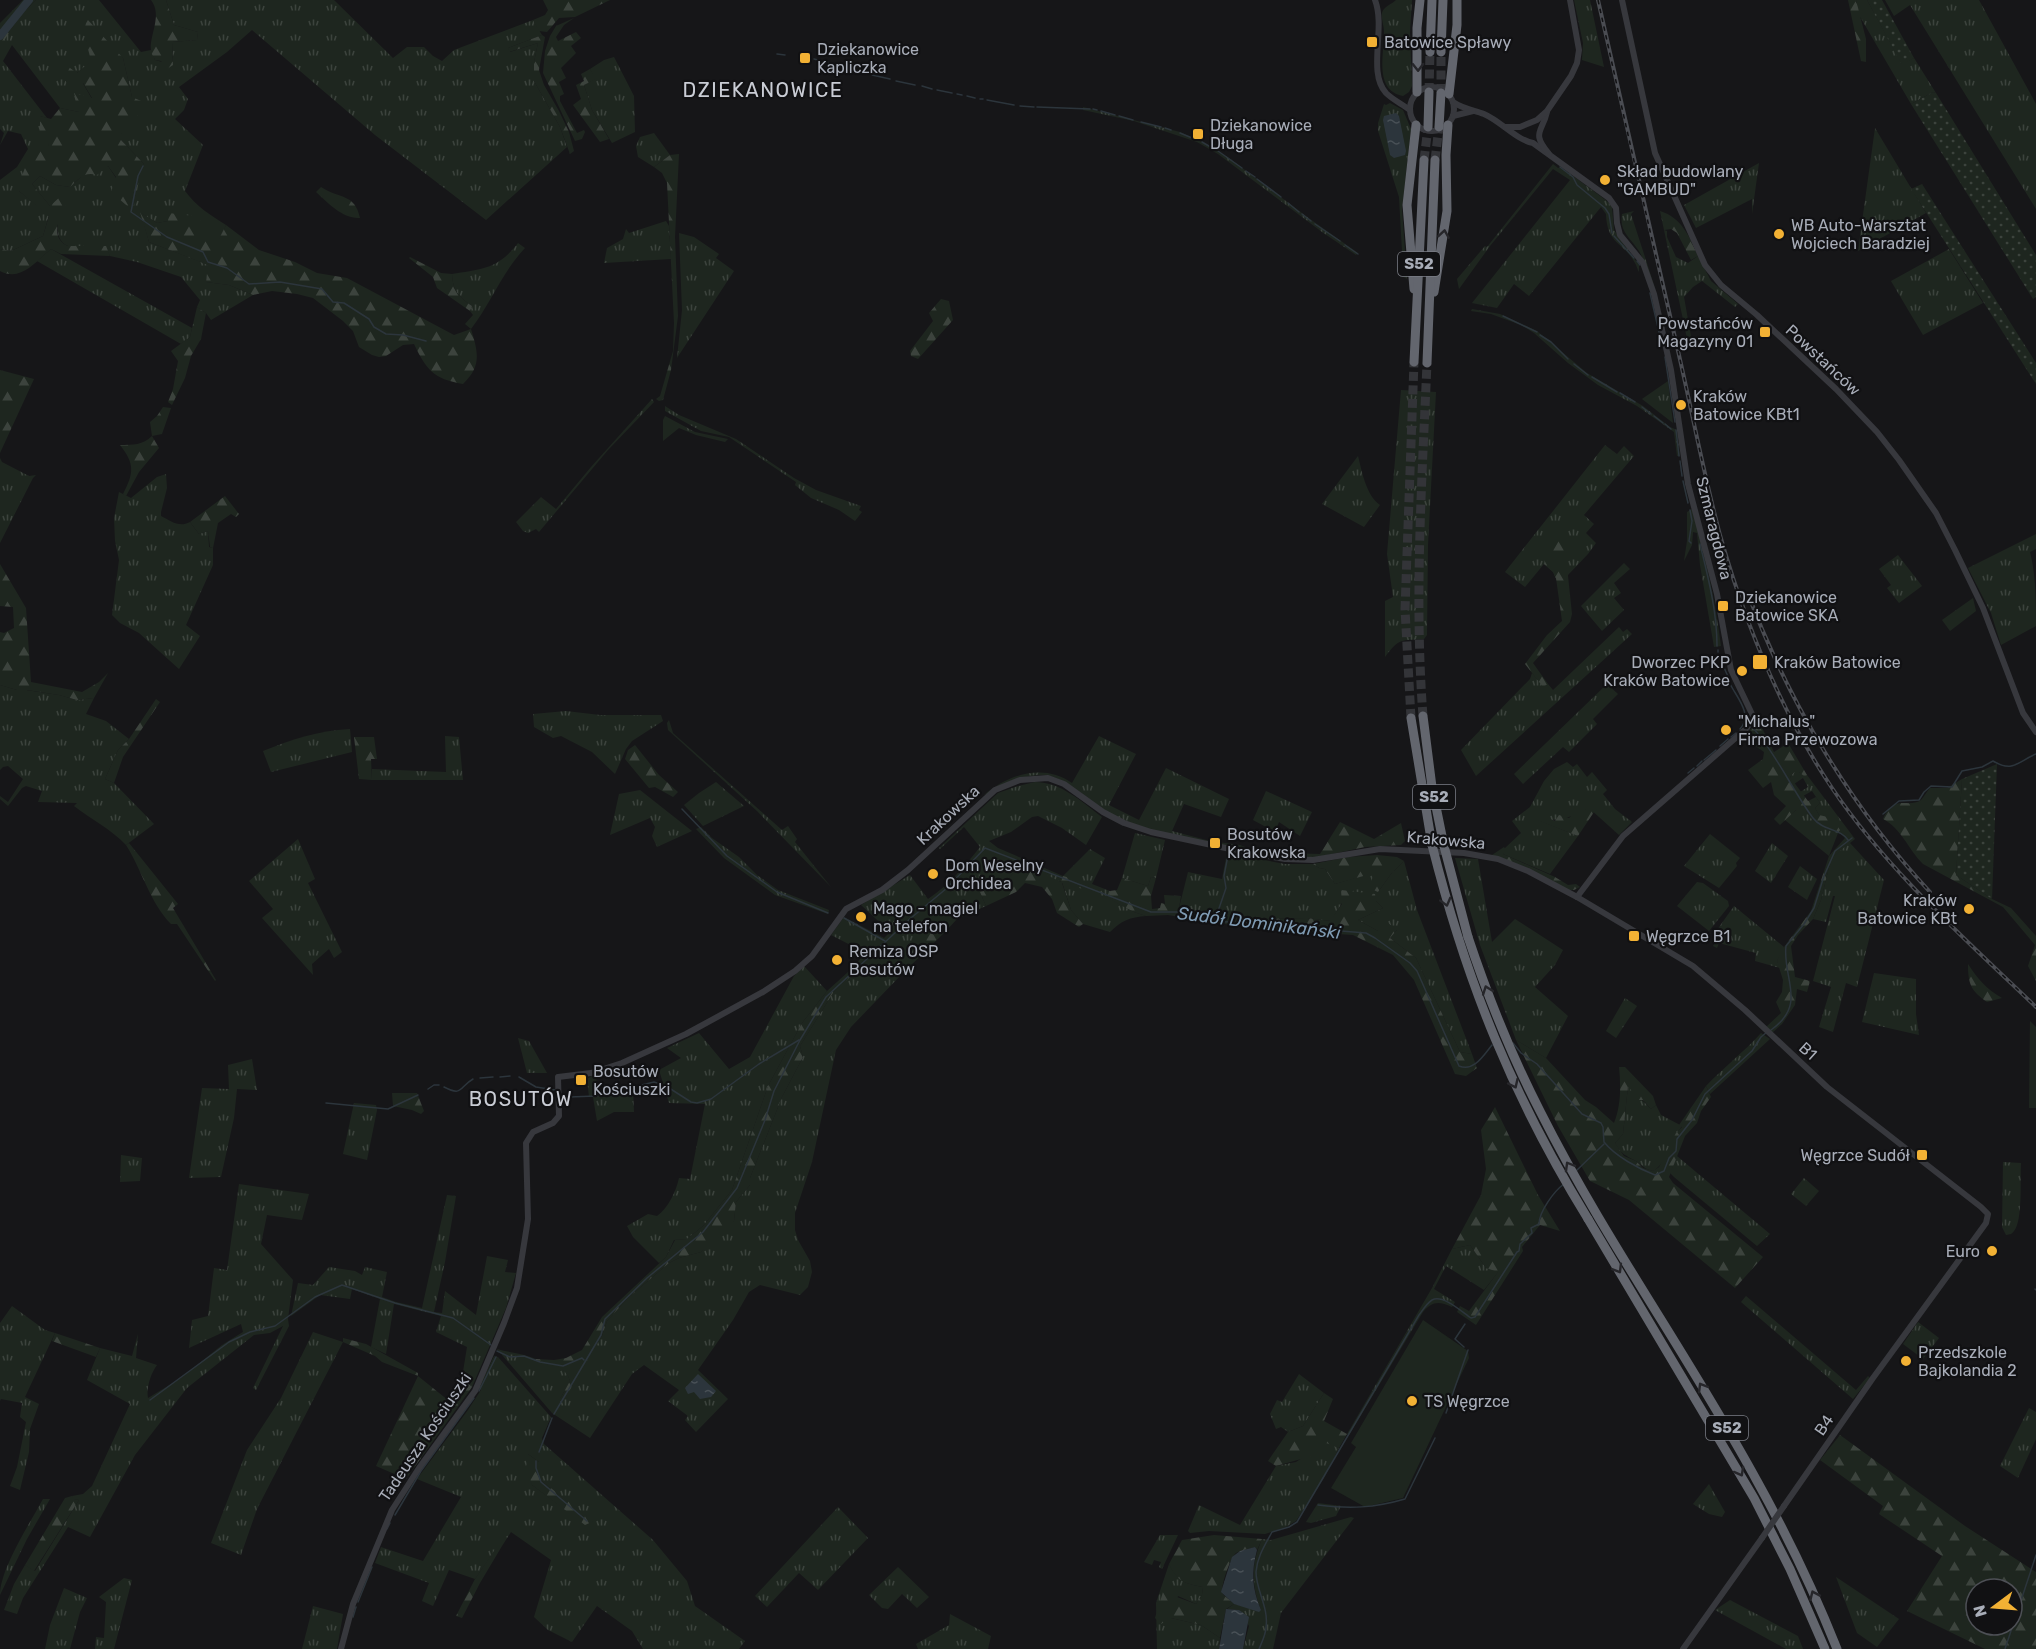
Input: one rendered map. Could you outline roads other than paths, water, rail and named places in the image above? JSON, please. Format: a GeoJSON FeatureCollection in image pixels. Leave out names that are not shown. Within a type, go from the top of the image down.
{"type":"FeatureCollection","features":[{"type":"Feature","properties":{"kind":"highway"},"geometry":{"type":"LineString","coordinates":[[1414,96],[1420,0]]}},
{"type":"Feature","properties":{"kind":"highway"},"geometry":{"type":"LineString","coordinates":[[1430,51],[1432,0]]}},
{"type":"Feature","properties":{"kind":"highway"},"geometry":{"type":"LineString","coordinates":[[1441,52],[1443,0]]}},
{"type":"Feature","properties":{"kind":"highway"},"geometry":{"type":"LineString","coordinates":[[1429,312],[1438,274],[1447,211],[1447,97],[1457,25],[1457,0]]}},
{"type":"Feature","properties":{"kind":"highway"},"geometry":{"type":"LineString","coordinates":[[1428,127],[1429,92]]}},
{"type":"Feature","properties":{"kind":"highway"},"geometry":{"type":"LineString","coordinates":[[1416,125],[1407,205],[1417,312]]}},
{"type":"Feature","properties":{"kind":"highway","name":"S52"},"geometry":{"type":"LineString","coordinates":[[1414,362],[1424,160]]}},
{"type":"Feature","properties":{"kind":"highway","name":"S52"},"geometry":{"type":"LineString","coordinates":[[1427,363],[1436,160]]}},
{"type":"Feature","properties":{"kind":"highway","name":"S52"},"geometry":{"type":"LineString","coordinates":[[1423,716],[1432,787],[1444,846],[1472,947],[1511,1052],[1555,1140],[1757,1481],[1793,1550],[1837,1649]]}},
{"type":"Feature","properties":{"kind":"highway","name":"S52"},"geometry":{"type":"LineString","coordinates":[[1411,718],[1432,845],[1461,950],[1494,1040],[1539,1134],[1749,1489],[1790,1569],[1825,1649]]}},
{"type":"Feature","properties":{"kind":"street"},"geometry":{"type":"LineString","coordinates":[[1375,0],[1380,27],[1377,74],[1383,89],[1392,99],[1410,110],[1416,125],[1431,132],[1439,131],[1447,123],[1473,111]]}},
{"type":"Feature","properties":{"kind":"street"},"geometry":{"type":"LineString","coordinates":[[1532,142],[1539,133],[1547,111],[1571,76],[1578,57],[1578,44],[1570,0]]}},
{"type":"Feature","properties":{"kind":"street","name":"Powstańców"},"geometry":{"type":"LineString","coordinates":[[1622,0],[1655,153],[1705,265],[1721,285],[1836,389],[1877,432],[1899,460],[1936,513],[1955,550],[1983,608],[2020,706],[2028,723],[2036,732]]}},
{"type":"Feature","properties":{"kind":"street"},"geometry":{"type":"LineString","coordinates":[[1392,99],[1400,101],[1432,87],[1443,90],[1447,97],[1447,123]]}},
{"type":"Feature","properties":{"kind":"street"},"geometry":{"type":"LineString","coordinates":[[1410,110],[1414,96]]}},
{"type":"Feature","properties":{"kind":"street"},"geometry":{"type":"LineString","coordinates":[[1447,97],[1485,115],[1552,156]]}},
{"type":"Feature","properties":{"kind":"street"},"geometry":{"type":"LineString","coordinates":[[1505,127],[1522,127],[1527,123],[1532,123],[1547,111]]}},
{"type":"Feature","properties":{"kind":"street"},"geometry":{"type":"LineString","coordinates":[[1532,123],[1552,156]]}},
{"type":"Feature","properties":{"kind":"street"},"geometry":{"type":"LineString","coordinates":[[1521,136],[1522,127]]}},
{"type":"Feature","properties":{"kind":"street","name":"Szmaragdowa"},"geometry":{"type":"LineString","coordinates":[[1552,156],[1609,198],[1616,208],[1618,231],[1643,263],[1654,294],[1671,370],[1688,484],[1718,601],[1730,664],[1752,717],[1747,728],[1623,836],[1577,897]]}},
{"type":"Feature","properties":{"kind":"street","name":"Krakowska"},"geometry":{"type":"LineString","coordinates":[[558,1077],[589,1073],[622,1063],[705,1024],[779,982],[812,956],[846,909],[882,890],[908,870],[995,790],[1027,778],[1042,777],[1058,781],[1103,812],[1124,823],[1151,832],[1263,856],[1321,859],[1350,852],[1380,849],[1478,854],[1517,866],[1577,897],[1602,914]]}},
{"type":"Feature","properties":{"kind":"street","name":"B1"},"geometry":{"type":"LineString","coordinates":[[1602,914],[1693,966],[1745,1010],[1827,1087],[1977,1202],[1987,1212],[1988,1218]]}},
{"type":"Feature","properties":{"kind":"street","name":"Tadeusza Kościuszki"},"geometry":{"type":"LineString","coordinates":[[341,1649],[354,1604],[392,1510],[419,1468],[475,1391],[513,1303],[519,1281],[528,1219],[526,1143],[533,1132],[553,1123],[559,1116],[558,1077]]}},
{"type":"Feature","properties":{"kind":"street","name":"B4"},"geometry":{"type":"LineString","coordinates":[[1683,1649],[1846,1415],[1988,1218]]}},
{"type":"Feature","properties":{"kind":"water"},"geometry":{"type":"Polygon","coordinates":[[[1396,113],[1399,116],[1406,151],[1405,155],[1394,158],[1390,155],[1383,120],[1384,116],[1396,113]]]}},
{"type":"Feature","properties":{"kind":"water"},"geometry":{"type":"Polygon","coordinates":[[[698,1374],[716,1391],[711,1397],[700,1399],[694,1392],[688,1394],[685,1388],[698,1374]]]}},
{"type":"Feature","properties":{"kind":"water"},"geometry":{"type":"Polygon","coordinates":[[[1255,1547],[1257,1550],[1253,1580],[1261,1610],[1259,1612],[1234,1604],[1221,1592],[1232,1557],[1240,1551],[1255,1547]]]}},
{"type":"Feature","properties":{"kind":"water"},"geometry":{"type":"Polygon","coordinates":[[[1226,1609],[1239,1610],[1249,1617],[1243,1649],[1219,1649],[1226,1609]]]}},
{"type":"Feature","properties":{"kind":"waterway"},"geometry":{"type":"LineString","coordinates":[[0,36],[29,0]]}},
{"type":"Feature","properties":{"kind":"waterway"},"geometry":{"type":"LineString","coordinates":[[777,54],[785,55]]}},
{"type":"Feature","properties":{"kind":"waterway"},"geometry":{"type":"LineString","coordinates":[[814,59],[862,71]]}},
{"type":"Feature","properties":{"kind":"waterway"},"geometry":{"type":"LineString","coordinates":[[872,75],[890,79]]}},
{"type":"Feature","properties":{"kind":"waterway"},"geometry":{"type":"LineString","coordinates":[[896,81],[915,85]]}},
{"type":"Feature","properties":{"kind":"waterway"},"geometry":{"type":"LineString","coordinates":[[922,86],[932,89]]}},
{"type":"Feature","properties":{"kind":"waterway"},"geometry":{"type":"LineString","coordinates":[[937,90],[952,93]]}},
{"type":"Feature","properties":{"kind":"waterway"},"geometry":{"type":"LineString","coordinates":[[957,94],[962,95]]}},
{"type":"Feature","properties":{"kind":"waterway"},"geometry":{"type":"LineString","coordinates":[[967,96],[975,98]]}},
{"type":"Feature","properties":{"kind":"waterway"},"geometry":{"type":"LineString","coordinates":[[987,100],[1014,105]]}},
{"type":"Feature","properties":{"kind":"waterway"},"geometry":{"type":"LineString","coordinates":[[1020,106],[1034,107]]}},
{"type":"Feature","properties":{"kind":"waterway"},"geometry":{"type":"LineString","coordinates":[[1037,107],[1090,109]]}},
{"type":"Feature","properties":{"kind":"waterway"},"geometry":{"type":"LineString","coordinates":[[1093,109],[1097,110]]}},
{"type":"Feature","properties":{"kind":"waterway"},"geometry":{"type":"LineString","coordinates":[[1101,111],[1115,115]]}},
{"type":"Feature","properties":{"kind":"waterway"},"geometry":{"type":"LineString","coordinates":[[1119,116],[1133,120]]}},
{"type":"Feature","properties":{"kind":"waterway"},"geometry":{"type":"LineString","coordinates":[[1141,122],[1161,127]]}},
{"type":"Feature","properties":{"kind":"waterway"},"geometry":{"type":"LineString","coordinates":[[1165,128],[1171,130]]}},
{"type":"Feature","properties":{"kind":"waterway"},"geometry":{"type":"LineString","coordinates":[[1180,133],[1197,140]]}},
{"type":"Feature","properties":{"kind":"waterway"},"geometry":{"type":"LineString","coordinates":[[1202,142],[1214,149]]}},
{"type":"Feature","properties":{"kind":"waterway"},"geometry":{"type":"LineString","coordinates":[[1218,151],[1242,168]]}},
{"type":"Feature","properties":{"kind":"waterway"},"geometry":{"type":"LineString","coordinates":[[143,166],[138,176],[131,212],[167,237],[203,252],[208,262],[227,268],[249,284],[280,282],[322,289],[333,302],[344,303],[369,319],[374,327],[386,334],[403,335],[426,341]]}},
{"type":"Feature","properties":{"kind":"waterway"},"geometry":{"type":"LineString","coordinates":[[1560,167],[1573,177],[1577,185],[1605,208],[1609,214],[1612,233]]}},
{"type":"Feature","properties":{"kind":"waterway"},"geometry":{"type":"LineString","coordinates":[[1246,171],[1255,177]]}},
{"type":"Feature","properties":{"kind":"waterway"},"geometry":{"type":"LineString","coordinates":[[1257,179],[1281,197]]}},
{"type":"Feature","properties":{"kind":"waterway"},"geometry":{"type":"LineString","coordinates":[[1288,203],[1299,212]]}},
{"type":"Feature","properties":{"kind":"waterway"},"geometry":{"type":"LineString","coordinates":[[1302,214],[1311,221]]}},
{"type":"Feature","properties":{"kind":"waterway"},"geometry":{"type":"LineString","coordinates":[[1315,224],[1340,241]]}},
{"type":"Feature","properties":{"kind":"waterway"},"geometry":{"type":"LineString","coordinates":[[1614,236],[1634,258]]}},
{"type":"Feature","properties":{"kind":"waterway"},"geometry":{"type":"LineString","coordinates":[[1345,245],[1358,254]]}},
{"type":"Feature","properties":{"kind":"waterway"},"geometry":{"type":"LineString","coordinates":[[1637,261],[1640,265]]}},
{"type":"Feature","properties":{"kind":"waterway"},"geometry":{"type":"LineString","coordinates":[[1650,293],[1659,332]]}},
{"type":"Feature","properties":{"kind":"waterway"},"geometry":{"type":"LineString","coordinates":[[1503,316],[1537,332]]}},
{"type":"Feature","properties":{"kind":"waterway"},"geometry":{"type":"LineString","coordinates":[[1540,335],[1551,342],[1568,359]]}},
{"type":"Feature","properties":{"kind":"waterway"},"geometry":{"type":"LineString","coordinates":[[1665,357],[1675,422]]}},
{"type":"Feature","properties":{"kind":"waterway"},"geometry":{"type":"LineString","coordinates":[[1574,364],[1588,375]]}},
{"type":"Feature","properties":{"kind":"waterway"},"geometry":{"type":"LineString","coordinates":[[1592,377],[1617,392]]}},
{"type":"Feature","properties":{"kind":"waterway"},"geometry":{"type":"LineString","coordinates":[[1620,393],[1635,402]]}},
{"type":"Feature","properties":{"kind":"waterway"},"geometry":{"type":"LineString","coordinates":[[1642,407],[1651,414]]}},
{"type":"Feature","properties":{"kind":"waterway"},"geometry":{"type":"LineString","coordinates":[[1654,416],[1663,423]]}},
{"type":"Feature","properties":{"kind":"waterway"},"geometry":{"type":"LineString","coordinates":[[1665,424],[1671,429]]}},
{"type":"Feature","properties":{"kind":"waterway"},"geometry":{"type":"LineString","coordinates":[[1676,430],[1679,456]]}},
{"type":"Feature","properties":{"kind":"waterway"},"geometry":{"type":"LineString","coordinates":[[1680,461],[1682,476]]}},
{"type":"Feature","properties":{"kind":"waterway"},"geometry":{"type":"LineString","coordinates":[[1683,481],[1688,503]]}},
{"type":"Feature","properties":{"kind":"waterway"},"geometry":{"type":"LineString","coordinates":[[1690,510],[1692,521],[1689,541],[1691,543]]}},
{"type":"Feature","properties":{"kind":"waterway"},"geometry":{"type":"LineString","coordinates":[[1700,544],[1714,607],[1717,646]]}},
{"type":"Feature","properties":{"kind":"waterway"},"geometry":{"type":"LineString","coordinates":[[1719,656],[1729,679]]}},
{"type":"Feature","properties":{"kind":"waterway"},"geometry":{"type":"LineString","coordinates":[[1730,684],[1745,713],[1744,724],[1740,729]]}},
{"type":"Feature","properties":{"kind":"waterway"},"geometry":{"type":"LineString","coordinates":[[1753,728],[1813,818],[1822,825],[1841,833],[1848,840]]}},
{"type":"Feature","properties":{"kind":"waterway"},"geometry":{"type":"LineString","coordinates":[[1731,737],[1736,733]]}},
{"type":"Feature","properties":{"kind":"waterway"},"geometry":{"type":"LineString","coordinates":[[1720,746],[1728,739]]}},
{"type":"Feature","properties":{"kind":"waterway"},"geometry":{"type":"LineString","coordinates":[[1704,760],[1716,750]]}},
{"type":"Feature","properties":{"kind":"waterway","name":"Sudół Dominikański"},"geometry":{"type":"LineString","coordinates":[[1883,814],[1899,801],[1919,800],[1931,786],[1952,787],[1962,771],[1982,767],[1993,761],[2010,766],[2036,754]]}},
{"type":"Feature","properties":{"kind":"waterway"},"geometry":{"type":"LineString","coordinates":[[1697,766],[1702,761]]}},
{"type":"Feature","properties":{"kind":"waterway"},"geometry":{"type":"LineString","coordinates":[[1688,773],[1694,768]]}},
{"type":"Feature","properties":{"kind":"waterway"},"geometry":{"type":"LineString","coordinates":[[682,809],[727,856],[777,892],[828,913]]}},
{"type":"Feature","properties":{"kind":"waterway","name":"Sudół Dominikański"},"geometry":{"type":"LineString","coordinates":[[1771,1030],[1782,1020],[1791,1000],[1786,946],[1814,908],[1835,851],[1852,838]]}},
{"type":"Feature","properties":{"kind":"waterway","name":"Sudół Dominikański"},"geometry":{"type":"LineString","coordinates":[[554,1414],[601,1335],[605,1319],[647,1278],[703,1232],[737,1188],[765,1120],[774,1091],[800,1040],[826,997],[911,918],[947,888],[985,848],[1151,912],[1187,912],[1215,921],[1366,933],[1410,963],[1417,971],[1459,1066],[1474,1065],[1492,1045]]}},
{"type":"Feature","properties":{"kind":"waterway"},"geometry":{"type":"LineString","coordinates":[[1215,920],[1226,888],[1224,876],[1228,855]]}},
{"type":"Feature","properties":{"kind":"waterway"},"geometry":{"type":"LineString","coordinates":[[844,918],[885,941]]}},
{"type":"Feature","properties":{"kind":"waterway","name":"Sudół Dominikański"},"geometry":{"type":"LineString","coordinates":[[1513,1043],[1521,1053],[1537,1064],[1582,1114],[1601,1123],[1604,1142],[1614,1152],[1628,1162],[1655,1175],[1664,1171],[1669,1158],[1676,1151],[1677,1139],[1692,1120],[1705,1094],[1752,1051],[1767,1032]]}},
{"type":"Feature","properties":{"kind":"waterway","name":"Sudół Dominikański"},"geometry":{"type":"LineString","coordinates":[[569,1097],[596,1096],[654,1082],[697,1103],[711,1099],[759,1064],[799,1040]]}},
{"type":"Feature","properties":{"kind":"waterway","name":"Sudół Dominikański"},"geometry":{"type":"LineString","coordinates":[[500,1077],[510,1076]]}},
{"type":"Feature","properties":{"kind":"waterway","name":"Sudół Dominikański"},"geometry":{"type":"LineString","coordinates":[[480,1078],[493,1077]]}},
{"type":"Feature","properties":{"kind":"waterway","name":"Sudół Dominikański"},"geometry":{"type":"LineString","coordinates":[[519,1077],[536,1087],[555,1090]]}},
{"type":"Feature","properties":{"kind":"waterway","name":"Sudół Dominikański"},"geometry":{"type":"LineString","coordinates":[[444,1087],[458,1091],[473,1079]]}},
{"type":"Feature","properties":{"kind":"waterway","name":"Sudół Dominikański"},"geometry":{"type":"LineString","coordinates":[[428,1089],[439,1085]]}},
{"type":"Feature","properties":{"kind":"waterway","name":"Sudół Dominikański"},"geometry":{"type":"LineString","coordinates":[[326,1103],[388,1109],[418,1095]]}},
{"type":"Feature","properties":{"kind":"waterway"},"geometry":{"type":"LineString","coordinates":[[1577,1170],[1604,1144]]}},
{"type":"Feature","properties":{"kind":"waterway"},"geometry":{"type":"LineString","coordinates":[[1259,1649],[1265,1632],[1266,1620],[1256,1572],[1260,1556],[1272,1532],[1297,1522],[1426,1305],[1432,1300],[1441,1299],[1471,1318],[1475,1317],[1519,1251],[1520,1244],[1532,1233],[1531,1228],[1539,1224],[1548,1202],[1564,1184]]}},
{"type":"Feature","properties":{"kind":"waterway"},"geometry":{"type":"LineString","coordinates":[[150,1400],[229,1342],[250,1332],[275,1326],[315,1297],[342,1285],[395,1303],[453,1318],[491,1345]]}},
{"type":"Feature","properties":{"kind":"waterway"},"geometry":{"type":"LineString","coordinates":[[1464,1347],[1455,1339],[1465,1324]]}},
{"type":"Feature","properties":{"kind":"waterway"},"geometry":{"type":"LineString","coordinates":[[1446,1413],[1468,1350]]}},
{"type":"Feature","properties":{"kind":"waterway"},"geometry":{"type":"LineString","coordinates":[[497,1351],[510,1357],[524,1356],[540,1362],[563,1366],[582,1358],[584,1360]]}},
{"type":"Feature","properties":{"kind":"waterway"},"geometry":{"type":"LineString","coordinates":[[479,1391],[496,1357]]}},
{"type":"Feature","properties":{"kind":"waterway"},"geometry":{"type":"LineString","coordinates":[[395,1515],[421,1471],[474,1398]]}},
{"type":"Feature","properties":{"kind":"waterway"},"geometry":{"type":"LineString","coordinates":[[539,1452],[552,1418]]}},
{"type":"Feature","properties":{"kind":"waterway"},"geometry":{"type":"LineString","coordinates":[[1318,1505],[1362,1507],[1405,1499],[1435,1438]]}},
{"type":"Feature","properties":{"kind":"waterway"},"geometry":{"type":"LineString","coordinates":[[536,1461],[541,1482],[587,1521]]}},
{"type":"Feature","properties":{"kind":"waterway"},"geometry":{"type":"LineString","coordinates":[[387,1529],[390,1523]]}},
{"type":"Feature","properties":{"kind":"waterway"},"geometry":{"type":"LineString","coordinates":[[2005,1649],[2036,1555]]}},
{"type":"Feature","properties":{"kind":"waterway"},"geometry":{"type":"LineString","coordinates":[[358,1602],[372,1567]]}},
{"type":"Feature","properties":{"kind":"waterway"},"geometry":{"type":"LineString","coordinates":[[353,1617],[356,1607]]}},
{"type":"Feature","properties":{"kind":"tunnel"},"geometry":{"type":"LineString","coordinates":[[1429,92],[1430,52]]}},
{"type":"Feature","properties":{"kind":"tunnel"},"geometry":{"type":"LineString","coordinates":[[1441,52],[1441,93]]}},
{"type":"Feature","properties":{"kind":"tunnel"},"geometry":{"type":"LineString","coordinates":[[1424,160],[1428,127]]}},
{"type":"Feature","properties":{"kind":"tunnel"},"geometry":{"type":"LineString","coordinates":[[1435,160],[1439,127]]}},
{"type":"Feature","properties":{"kind":"tunnel"},"geometry":{"type":"LineString","coordinates":[[1411,718],[1405,609],[1414,362]]}},
{"type":"Feature","properties":{"kind":"tunnel"},"geometry":{"type":"LineString","coordinates":[[1423,716],[1419,584],[1427,363]]}},
{"type":"Feature","properties":{"kind":"railway"},"geometry":{"type":"LineString","coordinates":[[1598,0],[1720,535],[1741,601],[1766,666],[1796,729],[1814,759],[1832,788],[1877,848],[1928,903],[2036,1007]]}},
{"type":"Feature","properties":{"kind":"railway"},"geometry":{"type":"LineString","coordinates":[[1748,594],[1783,675],[1825,752],[1874,825],[1930,892]]}},
{"type":"Feature","properties":{"kind":"place","name":"Batowice Spławy"},"geometry":{"type":"Point","coordinates":[1372,42]}},
{"type":"Feature","properties":{"kind":"place","name":"Dziekanowice Kapliczka"},"geometry":{"type":"Point","coordinates":[805,58]}},
{"type":"Feature","properties":{"kind":"place","name":"Dziekanowice Długa"},"geometry":{"type":"Point","coordinates":[1198,134]}},
{"type":"Feature","properties":{"kind":"place","name":"Skład budowlany \"GAMBUD\""},"geometry":{"type":"Point","coordinates":[1605,180]}},
{"type":"Feature","properties":{"kind":"place","name":"WB Auto-Warsztat Wojciech Baradziej"},"geometry":{"type":"Point","coordinates":[1779,234]}},
{"type":"Feature","properties":{"kind":"place","name":"Powstańców Magazyny 01"},"geometry":{"type":"Point","coordinates":[1765,332]}},
{"type":"Feature","properties":{"kind":"place","name":"Kraków Batowice KBt1"},"geometry":{"type":"Point","coordinates":[1681,405]}},
{"type":"Feature","properties":{"kind":"place","name":"Dziekanowice Batowice SKA"},"geometry":{"type":"Point","coordinates":[1723,606]}},
{"type":"Feature","properties":{"kind":"place","name":"Kraków Batowice"},"geometry":{"type":"Point","coordinates":[1760,662]}},
{"type":"Feature","properties":{"kind":"place","name":"Dworzec PKP Kraków Batowice"},"geometry":{"type":"Point","coordinates":[1742,671]}},
{"type":"Feature","properties":{"kind":"place","name":"\"Michalus\" Firma Przewozowa"},"geometry":{"type":"Point","coordinates":[1726,730]}},
{"type":"Feature","properties":{"kind":"place","name":"Bosutów Krakowska"},"geometry":{"type":"Point","coordinates":[1215,843]}},
{"type":"Feature","properties":{"kind":"place","name":"Dom Weselny Orchidea"},"geometry":{"type":"Point","coordinates":[933,874]}},
{"type":"Feature","properties":{"kind":"place","name":"Kraków Batowice KBt"},"geometry":{"type":"Point","coordinates":[1969,909]}},
{"type":"Feature","properties":{"kind":"place","name":"Mago - magiel na telefon"},"geometry":{"type":"Point","coordinates":[861,917]}},
{"type":"Feature","properties":{"kind":"place","name":"Węgrzce B1"},"geometry":{"type":"Point","coordinates":[1634,936]}},
{"type":"Feature","properties":{"kind":"place","name":"Remiza OSP Bosutów"},"geometry":{"type":"Point","coordinates":[837,960]}},
{"type":"Feature","properties":{"kind":"place","name":"Bosutów Kościuszki"},"geometry":{"type":"Point","coordinates":[581,1080]}},
{"type":"Feature","properties":{"kind":"place","name":"Węgrzce Sudół"},"geometry":{"type":"Point","coordinates":[1922,1155]}},
{"type":"Feature","properties":{"kind":"place","name":"Euro"},"geometry":{"type":"Point","coordinates":[1992,1251]}},
{"type":"Feature","properties":{"kind":"place","name":"Przedszkole Bajkolandia 2"},"geometry":{"type":"Point","coordinates":[1906,1361]}},
{"type":"Feature","properties":{"kind":"place","name":"TS Węgrzce"},"geometry":{"type":"Point","coordinates":[1412,1401]}},
{"type":"Feature","properties":{"kind":"district","name":"DZIEKANOWICE"},"geometry":{"type":"Point","coordinates":[763,90]}},
{"type":"Feature","properties":{"kind":"district","name":"BOSUTÓW"},"geometry":{"type":"Point","coordinates":[521,1099]}}]}
